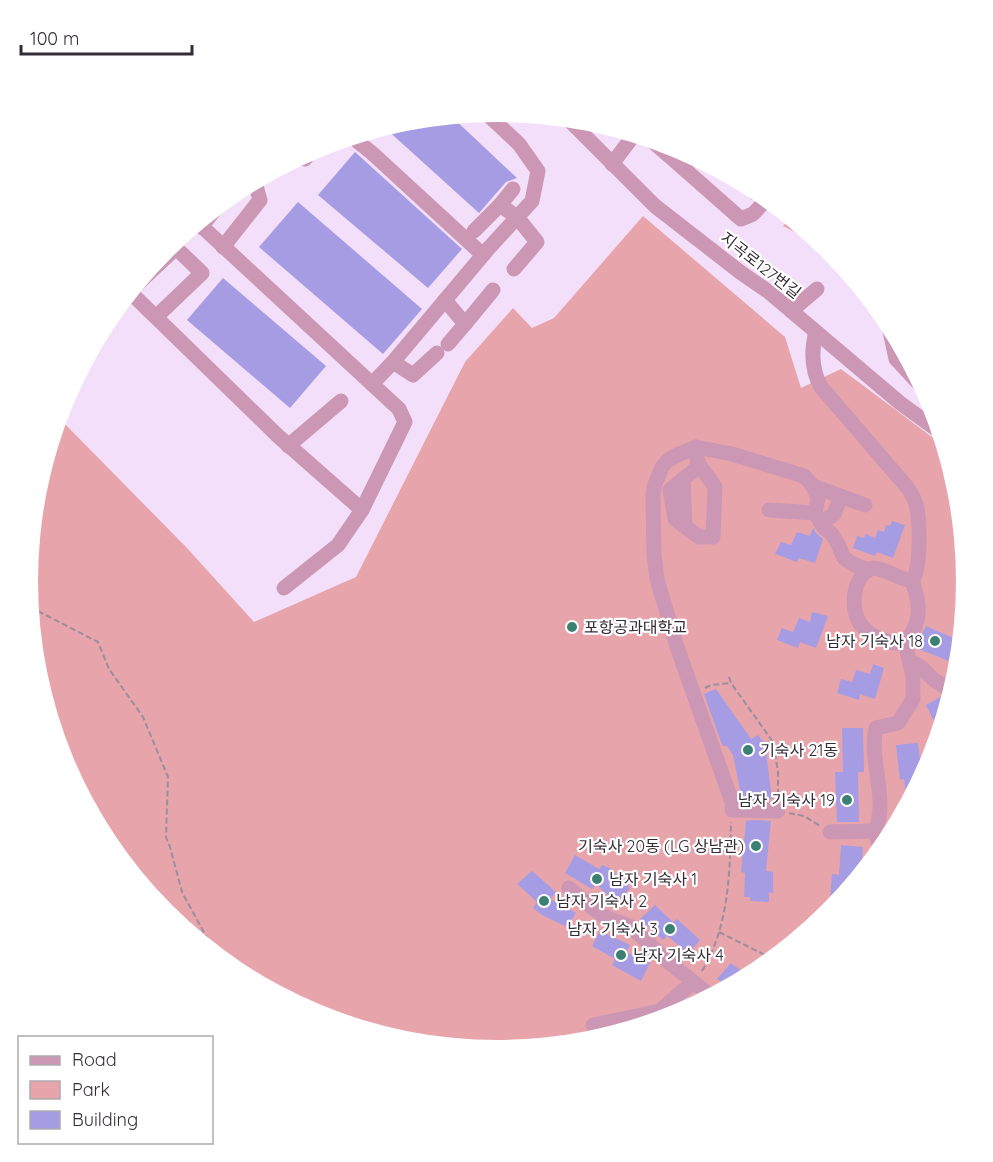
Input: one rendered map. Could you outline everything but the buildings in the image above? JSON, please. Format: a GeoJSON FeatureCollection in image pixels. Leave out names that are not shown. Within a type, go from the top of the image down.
{"type":"FeatureCollection","features":[{"type":"Feature","properties":{"kind":"street"},"geometry":{"type":"LineString","coordinates":[[372,384],[532,201],[538,171],[519,144],[496,122]]}},
{"type":"Feature","properties":{"kind":"street","name":"지곡로127번길"},"geometry":{"type":"LineString","coordinates":[[578,130],[655,206],[769,292],[900,403],[927,423]]}},
{"type":"Feature","properties":{"kind":"street"},"geometry":{"type":"LineString","coordinates":[[612,164],[629,142]]}},
{"type":"Feature","properties":{"kind":"street"},"geometry":{"type":"LineString","coordinates":[[359,143],[483,255]]}},
{"type":"Feature","properties":{"kind":"street"},"geometry":{"type":"LineString","coordinates":[[691,165],[741,219],[753,214],[761,206]]}},
{"type":"Feature","properties":{"kind":"street"},"geometry":{"type":"LineString","coordinates":[[223,247],[260,201],[257,189]]}},
{"type":"Feature","properties":{"kind":"street"},"geometry":{"type":"LineString","coordinates":[[474,231],[513,189]]}},
{"type":"Feature","properties":{"kind":"street"},"geometry":{"type":"LineString","coordinates":[[500,205],[517,217],[537,242],[514,269]]}},
{"type":"Feature","properties":{"kind":"street"},"geometry":{"type":"LineString","coordinates":[[203,228],[399,409],[405,422],[362,510],[338,545],[284,588]]}},
{"type":"Feature","properties":{"kind":"street"},"geometry":{"type":"LineString","coordinates":[[156,317],[202,273],[178,250]]}},
{"type":"Feature","properties":{"kind":"street"},"geometry":{"type":"LineString","coordinates":[[791,311],[817,289]]}},
{"type":"Feature","properties":{"kind":"street"},"geometry":{"type":"LineString","coordinates":[[393,362],[413,375],[443,348],[493,290]]}},
{"type":"Feature","properties":{"kind":"street"},"geometry":{"type":"LineString","coordinates":[[137,296],[288,446],[362,510]]}},
{"type":"Feature","properties":{"kind":"street"},"geometry":{"type":"LineString","coordinates":[[445,300],[465,324]]}},
{"type":"Feature","properties":{"kind":"street"},"geometry":{"type":"LineString","coordinates":[[816,332],[812,348],[817,381],[908,487],[913,496],[918,509],[918,569],[912,581]]}},
{"type":"Feature","properties":{"kind":"street"},"geometry":{"type":"LineString","coordinates":[[288,446],[340,401]]}},
{"type":"Feature","properties":{"kind":"street"},"geometry":{"type":"LineString","coordinates":[[778,811],[732,810],[732,802],[677,647],[657,579],[654,555],[653,496],[662,467],[677,455],[732,454],[804,476],[813,486],[818,498],[818,518],[824,528],[831,533],[844,558],[867,570]]}},
{"type":"Feature","properties":{"kind":"street"},"geometry":{"type":"LineString","coordinates":[[697,455],[715,487],[713,537],[699,537],[675,519],[670,490],[698,467],[697,455]]}},
{"type":"Feature","properties":{"kind":"street"},"geometry":{"type":"LineString","coordinates":[[813,486],[865,505]]}},
{"type":"Feature","properties":{"kind":"street"},"geometry":{"type":"LineString","coordinates":[[769,510],[818,518],[834,514],[841,496]]}},
{"type":"Feature","properties":{"kind":"street"},"geometry":{"type":"LineString","coordinates":[[881,569],[912,581],[918,602],[917,622],[913,633],[905,643],[897,644],[879,638],[862,627],[858,620],[855,590],[860,578],[867,570],[881,569]]}},
{"type":"Feature","properties":{"kind":"street"},"geometry":{"type":"LineString","coordinates":[[876,839],[880,796],[873,739],[876,728],[898,723],[913,699],[913,676],[905,643]]}},
{"type":"Feature","properties":{"kind":"street"},"geometry":{"type":"LineString","coordinates":[[911,666],[916,664],[920,666],[934,680],[944,685]]}},
{"type":"Feature","properties":{"kind":"street"},"geometry":{"type":"LineString","coordinates":[[830,832],[876,831]]}},
{"type":"Feature","properties":{"kind":"street"},"geometry":{"type":"LineString","coordinates":[[569,888],[602,915],[633,928],[667,962],[704,991]]}},
{"type":"Feature","properties":{"kind":"street"},"geometry":{"type":"LineString","coordinates":[[663,1009],[693,982]]}},
{"type":"Feature","properties":{"kind":"street"},"geometry":{"type":"LineString","coordinates":[[593,1025],[653,1012]]}},
{"type":"Feature","properties":{"kind":"path"},"geometry":{"type":"LineString","coordinates":[[38,611],[98,642],[109,669],[143,717],[168,777],[166,837],[182,892],[206,936]]}},
{"type":"Feature","properties":{"kind":"path"},"geometry":{"type":"LineString","coordinates":[[729,677],[773,742],[778,772],[778,811],[804,816],[830,832]]}},
{"type":"Feature","properties":{"kind":"path"},"geometry":{"type":"LineString","coordinates":[[693,693],[711,685],[731,683]]}},
{"type":"Feature","properties":{"kind":"path"},"geometry":{"type":"LineString","coordinates":[[765,744],[773,742]]}},
{"type":"Feature","properties":{"kind":"path"},"geometry":{"type":"LineString","coordinates":[[693,982],[704,968],[719,932],[728,894],[732,810]]}},
{"type":"Feature","properties":{"kind":"path"},"geometry":{"type":"LineString","coordinates":[[719,932],[764,954]]}},
{"type":"Feature","properties":{"kind":"green space","name":"포항공과대학교"},"geometry":{"type":"Polygon","coordinates":[[[643,216],[785,337],[801,388],[841,369],[932,437],[947,491],[955,551],[955,611],[947,671],[921,757],[878,836],[842,884],[821,906],[752,963],[700,993],[672,1005],[644,1016],[586,1031],[527,1039],[496,1040],[466,1039],[407,1031],[349,1016],[321,1005],[293,993],[241,963],[172,906],[151,884],[115,836],[72,757],[46,671],[38,611],[38,551],[46,491],[65,424],[187,548],[254,622],[356,577],[465,362],[513,308],[532,328],[554,318],[643,216]]]}},
{"type":"Feature","properties":{"kind":"place","name":"포항공과대학교"},"geometry":{"type":"Point","coordinates":[572,627]}},
{"type":"Feature","properties":{"kind":"place","name":"남자 기숙사 18"},"geometry":{"type":"Point","coordinates":[935,641]}},
{"type":"Feature","properties":{"kind":"place","name":"기숙사 21동"},"geometry":{"type":"Point","coordinates":[748,750]}},
{"type":"Feature","properties":{"kind":"place","name":"남자 기숙사 19"},"geometry":{"type":"Point","coordinates":[847,800]}},
{"type":"Feature","properties":{"kind":"place","name":"기숙사 20동 (LG 상남관)"},"geometry":{"type":"Point","coordinates":[756,846]}},
{"type":"Feature","properties":{"kind":"place","name":"남자 기숙사 1"},"geometry":{"type":"Point","coordinates":[597,879]}},
{"type":"Feature","properties":{"kind":"place","name":"남자 기숙사 2"},"geometry":{"type":"Point","coordinates":[544,901]}},
{"type":"Feature","properties":{"kind":"place","name":"남자 기숙사 3"},"geometry":{"type":"Point","coordinates":[670,929]}},
{"type":"Feature","properties":{"kind":"place","name":"남자 기숙사 4"},"geometry":{"type":"Point","coordinates":[621,955]}}]}
